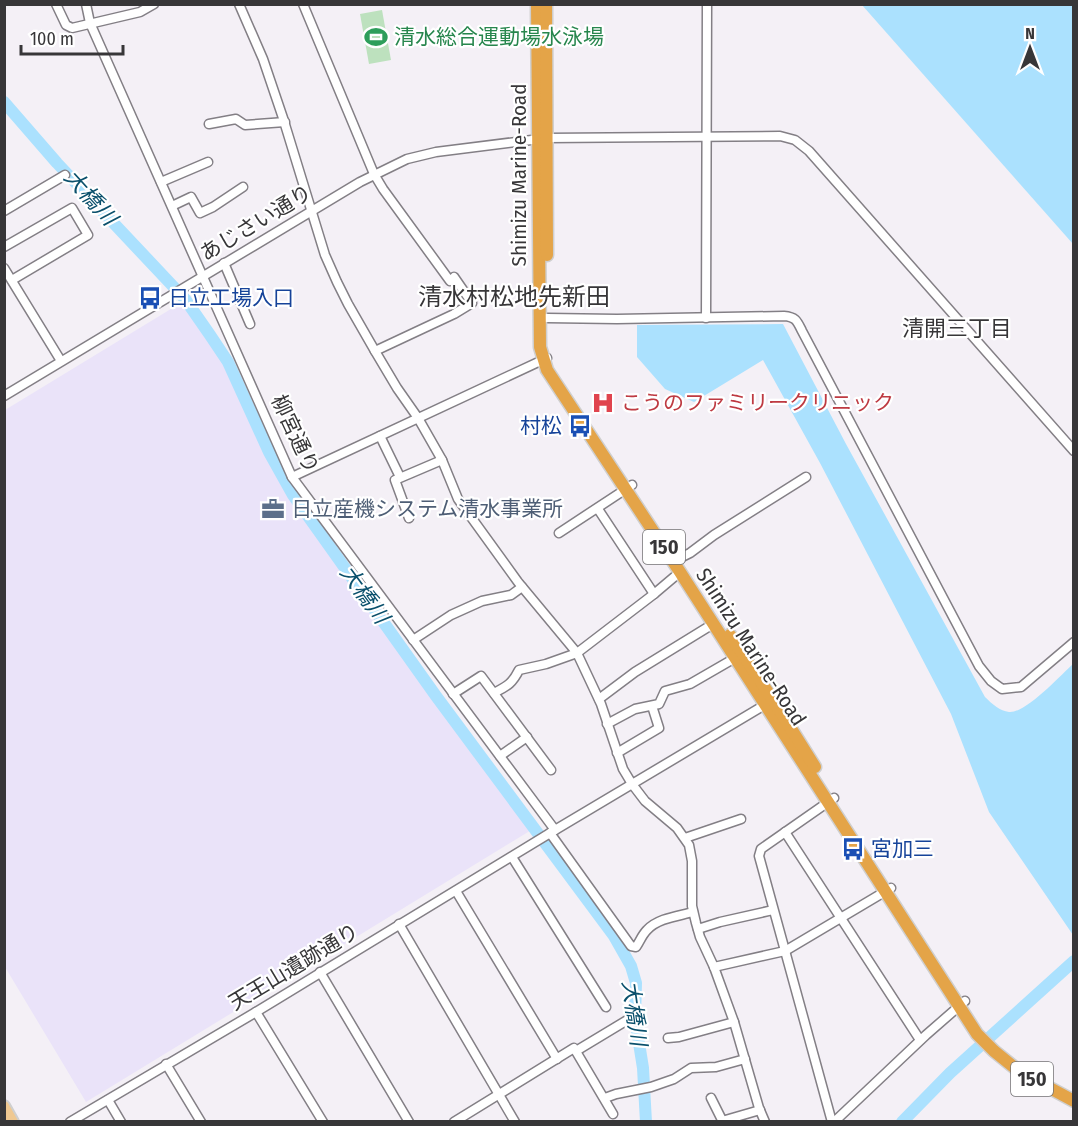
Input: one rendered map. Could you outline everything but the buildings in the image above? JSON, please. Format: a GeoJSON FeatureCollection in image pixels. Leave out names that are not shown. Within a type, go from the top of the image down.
{"type":"FeatureCollection","features":[{"type":"Feature","properties":{"kind":"highway","name":"Shimizu Marine-Road"},"geometry":{"type":"LineString","coordinates":[[537,4],[547,318],[546,358]]}},
{"type":"Feature","properties":{"kind":"highway","name":"Shimizu Marine-Road"},"geometry":{"type":"LineString","coordinates":[[546,4],[540,347],[713,624],[735,658],[769,702]]}},
{"type":"Feature","properties":{"kind":"highway","name":"Shimizu Marine-Road"},"geometry":{"type":"LineString","coordinates":[[628,487],[680,558],[831,800],[980,1032],[1020,1072],[1074,1101]]}},
{"type":"Feature","properties":{"kind":"highway","name":"Shimizu Marine-Road"},"geometry":{"type":"LineString","coordinates":[[996,1048],[1024,1068],[1074,1094]]}},
{"type":"Feature","properties":{"kind":"street"},"geometry":{"type":"LineString","coordinates":[[56,4],[66,25],[72,28],[140,12],[154,4]]}},
{"type":"Feature","properties":{"kind":"street","name":"柳宮通り"},"geometry":{"type":"LineString","coordinates":[[86,4],[90,23],[292,477],[500,756],[631,946],[636,947],[643,934],[653,925],[693,912]]}},
{"type":"Feature","properties":{"kind":"street"},"geometry":{"type":"LineString","coordinates":[[239,4],[263,59],[326,255],[337,282],[375,351],[442,460],[458,499],[522,587],[577,653],[599,699],[623,769],[632,784],[645,801],[677,828],[689,845],[692,861],[693,912],[734,1022],[765,1122]]}},
{"type":"Feature","properties":{"kind":"street"},"geometry":{"type":"LineString","coordinates":[[303,4],[374,174],[450,281],[454,277],[472,303],[454,314],[375,351]]}},
{"type":"Feature","properties":{"kind":"street"},"geometry":{"type":"LineString","coordinates":[[706,318],[707,4]]}},
{"type":"Feature","properties":{"kind":"street"},"geometry":{"type":"LineString","coordinates":[[209,124],[236,119],[245,125],[285,122]]}},
{"type":"Feature","properties":{"kind":"street","name":"あじさい通り"},"geometry":{"type":"LineString","coordinates":[[4,396],[374,174],[407,159],[436,152],[542,138],[780,136],[795,140],[809,151],[1074,451]]}},
{"type":"Feature","properties":{"kind":"street"},"geometry":{"type":"LineString","coordinates":[[161,182],[208,162]]}},
{"type":"Feature","properties":{"kind":"street"},"geometry":{"type":"LineString","coordinates":[[4,211],[65,175]]}},
{"type":"Feature","properties":{"kind":"street"},"geometry":{"type":"LineString","coordinates":[[172,206],[191,197],[200,213],[243,187]]}},
{"type":"Feature","properties":{"kind":"street"},"geometry":{"type":"LineString","coordinates":[[4,247],[72,208],[88,235],[12,280]]}},
{"type":"Feature","properties":{"kind":"street"},"geometry":{"type":"LineString","coordinates":[[224,263],[250,324]]}},
{"type":"Feature","properties":{"kind":"street"},"geometry":{"type":"LineString","coordinates":[[4,268],[61,361]]}},
{"type":"Feature","properties":{"kind":"street"},"geometry":{"type":"LineString","coordinates":[[547,318],[792,317],[797,321],[980,666],[991,681],[1002,689],[1021,687],[1074,642]]}},
{"type":"Feature","properties":{"kind":"street"},"geometry":{"type":"LineString","coordinates":[[292,477],[546,358]]}},
{"type":"Feature","properties":{"kind":"street"},"geometry":{"type":"LineString","coordinates":[[380,436],[400,477]]}},
{"type":"Feature","properties":{"kind":"street"},"geometry":{"type":"LineString","coordinates":[[409,518],[395,480],[442,460]]}},
{"type":"Feature","properties":{"kind":"street"},"geometry":{"type":"LineString","coordinates":[[680,558],[806,477]]}},
{"type":"Feature","properties":{"kind":"street"},"geometry":{"type":"LineString","coordinates":[[560,533],[628,487]]}},
{"type":"Feature","properties":{"kind":"street"},"geometry":{"type":"LineString","coordinates":[[597,508],[654,594]]}},
{"type":"Feature","properties":{"kind":"street"},"geometry":{"type":"LineString","coordinates":[[494,693],[509,685],[519,670],[546,664],[577,653],[680,572]]}},
{"type":"Feature","properties":{"kind":"street"},"geometry":{"type":"LineString","coordinates":[[413,640],[451,615],[482,601],[511,595],[522,587]]}},
{"type":"Feature","properties":{"kind":"street"},"geometry":{"type":"LineString","coordinates":[[599,699],[635,672],[713,624]]}},
{"type":"Feature","properties":{"kind":"street"},"geometry":{"type":"LineString","coordinates":[[607,724],[635,709],[659,704],[665,691],[690,684],[735,658]]}},
{"type":"Feature","properties":{"kind":"street"},"geometry":{"type":"LineString","coordinates":[[453,694],[481,676],[551,770]]}},
{"type":"Feature","properties":{"kind":"street"},"geometry":{"type":"LineString","coordinates":[[551,832],[769,702]]}},
{"type":"Feature","properties":{"kind":"street"},"geometry":{"type":"LineString","coordinates":[[617,753],[659,728],[652,706]]}},
{"type":"Feature","properties":{"kind":"street"},"geometry":{"type":"LineString","coordinates":[[500,756],[527,737]]}},
{"type":"Feature","properties":{"kind":"street"},"geometry":{"type":"LineString","coordinates":[[831,800],[761,849],[759,856],[832,1122],[962,1004]]}},
{"type":"Feature","properties":{"kind":"street"},"geometry":{"type":"LineString","coordinates":[[685,838],[741,819]]}},
{"type":"Feature","properties":{"kind":"street","name":"天王山遺跡通り"},"geometry":{"type":"LineString","coordinates":[[70,1122],[256,1012],[551,832]]}},
{"type":"Feature","properties":{"kind":"street"},"geometry":{"type":"LineString","coordinates":[[785,832],[920,1040]]}},
{"type":"Feature","properties":{"kind":"street"},"geometry":{"type":"LineString","coordinates":[[512,857],[606,1007]]}},
{"type":"Feature","properties":{"kind":"street"},"geometry":{"type":"LineString","coordinates":[[714,967],[785,951],[888,890]]}},
{"type":"Feature","properties":{"kind":"street"},"geometry":{"type":"LineString","coordinates":[[456,891],[557,1059]]}},
{"type":"Feature","properties":{"kind":"street"},"geometry":{"type":"LineString","coordinates":[[698,929],[774,910]]}},
{"type":"Feature","properties":{"kind":"street"},"geometry":{"type":"LineString","coordinates":[[399,924],[515,1122]]}},
{"type":"Feature","properties":{"kind":"street"},"geometry":{"type":"LineString","coordinates":[[320,972],[409,1122]]}},
{"type":"Feature","properties":{"kind":"street"},"geometry":{"type":"LineString","coordinates":[[256,1012],[323,1122]]}},
{"type":"Feature","properties":{"kind":"street"},"geometry":{"type":"LineString","coordinates":[[576,1051],[629,1019]]}},
{"type":"Feature","properties":{"kind":"street"},"geometry":{"type":"LineString","coordinates":[[669,1038],[734,1022]]}},
{"type":"Feature","properties":{"kind":"street"},"geometry":{"type":"LineString","coordinates":[[454,1122],[574,1048],[614,1114]]}},
{"type":"Feature","properties":{"kind":"street"},"geometry":{"type":"LineString","coordinates":[[605,1098],[674,1079],[691,1068],[716,1067],[745,1059]]}},
{"type":"Feature","properties":{"kind":"street"},"geometry":{"type":"LineString","coordinates":[[166,1064],[201,1122]]}},
{"type":"Feature","properties":{"kind":"street"},"geometry":{"type":"LineString","coordinates":[[711,1098],[722,1121],[760,1110]]}},
{"type":"Feature","properties":{"kind":"street"},"geometry":{"type":"LineString","coordinates":[[108,1100],[121,1122]]}},
{"type":"Feature","properties":{"kind":"shaded area"},"geometry":{"type":"Polygon","coordinates":[[[184,301],[210,331],[286,492],[533,829],[86,1102],[5,967],[5,410],[184,301]]]}},
{"type":"Feature","properties":{"kind":"green space","name":"清水総合運動場水泳場"},"geometry":{"type":"Polygon","coordinates":[[[382,10],[391,60],[369,64],[360,14],[382,10]]]}},
{"type":"Feature","properties":{"kind":"water"},"geometry":{"type":"Polygon","coordinates":[[[862,5],[1073,5],[1073,244],[862,5]]]}},
{"type":"Feature","properties":{"kind":"water"},"geometry":{"type":"Polygon","coordinates":[[[783,324],[985,697],[1002,710],[1016,711],[1033,701],[1073,664],[1073,935],[989,812],[951,714],[820,463],[763,360],[694,402],[665,389],[637,357],[637,325],[783,324]]]}},
{"type":"Feature","properties":{"kind":"waterway","name":"大橋川"},"geometry":{"type":"LineString","coordinates":[[4,102],[57,163],[185,299],[228,362],[269,452],[293,495],[436,696],[614,936],[631,966],[636,983],[635,1018],[643,1068],[646,1122]]}},
{"type":"Feature","properties":{"kind":"waterway","name":"大橋川"},"geometry":{"type":"LineString","coordinates":[[902,1122],[950,1073],[1074,961]]}},
{"type":"Feature","properties":{"kind":"place","name":"清水総合運動場水泳場"},"geometry":{"type":"Point","coordinates":[376,37]}},
{"type":"Feature","properties":{"kind":"place","name":"日立工場入口"},"geometry":{"type":"Point","coordinates":[150,298]}},
{"type":"Feature","properties":{"kind":"place","name":"こうのファミリークリニック"},"geometry":{"type":"Point","coordinates":[603,403]}},
{"type":"Feature","properties":{"kind":"place","name":"村松"},"geometry":{"type":"Point","coordinates":[580,426]}},
{"type":"Feature","properties":{"kind":"place","name":"日立産機システム清水事業所"},"geometry":{"type":"Point","coordinates":[273,509]}},
{"type":"Feature","properties":{"kind":"place","name":"宮加三"},"geometry":{"type":"Point","coordinates":[853,849]}},
{"type":"Feature","properties":{"kind":"district","name":"清水村松地先新田"},"geometry":{"type":"Point","coordinates":[514,297]}},
{"type":"Feature","properties":{"kind":"district","name":"清開三丁目"},"geometry":{"type":"Point","coordinates":[957,328]}}]}
